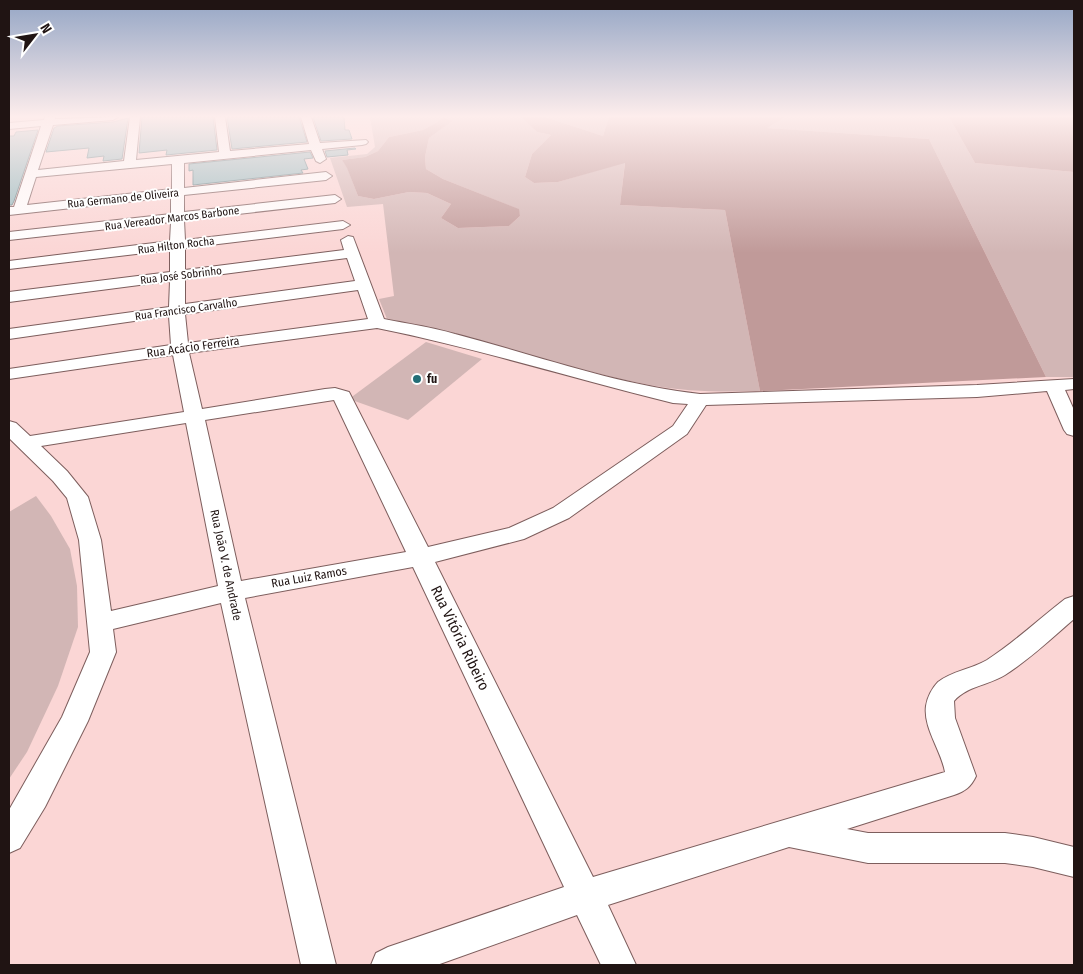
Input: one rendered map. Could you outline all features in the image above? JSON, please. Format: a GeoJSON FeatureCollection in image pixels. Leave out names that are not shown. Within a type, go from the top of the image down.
{"type":"FeatureCollection","features":[{"type":"Feature","properties":{"kind":"street"},"geometry":{"type":"LineString","coordinates":[[14,210],[35,162]]}},
{"type":"Feature","properties":{"kind":"street"},"geometry":{"type":"LineString","coordinates":[[31,174],[149,162]]}},
{"type":"Feature","properties":{"kind":"street","name":"Rua João V. de Andrade"},"geometry":{"type":"LineString","coordinates":[[178,162],[177,311],[180,349],[231,592],[319,965]]}},
{"type":"Feature","properties":{"kind":"street"},"geometry":{"type":"LineString","coordinates":[[321,162],[377,323]]}},
{"type":"Feature","properties":{"kind":"street","name":"Rua Germano de Oliveira"},"geometry":{"type":"LineString","coordinates":[[14,210],[326,176]]}},
{"type":"Feature","properties":{"kind":"street","name":"Rua Vereador Marcos Barbone"},"geometry":{"type":"LineString","coordinates":[[9,236],[335,199]]}},
{"type":"Feature","properties":{"kind":"street","name":"Rua Hilton Rocha"},"geometry":{"type":"LineString","coordinates":[[9,265],[343,225]]}},
{"type":"Feature","properties":{"kind":"street","name":"Rua José Sobrinho"},"geometry":{"type":"LineString","coordinates":[[9,297],[353,253]]}},
{"type":"Feature","properties":{"kind":"street","name":"Rua Francisco Carvalho"},"geometry":{"type":"LineString","coordinates":[[9,334],[364,284]]}},
{"type":"Feature","properties":{"kind":"street","name":"Rua Acácio Ferreira"},"geometry":{"type":"LineString","coordinates":[[9,374],[377,323],[448,338],[618,384],[673,397],[700,400],[910,394],[1074,384]]}},
{"type":"Feature","properties":{"kind":"street"},"geometry":{"type":"LineString","coordinates":[[1053,385],[1074,430]]}},
{"type":"Feature","properties":{"kind":"street","name":"Rua Vitória Ribeiro"},"geometry":{"type":"LineString","coordinates":[[195,416],[325,395],[339,394],[342,396],[619,965]]}},
{"type":"Feature","properties":{"kind":"street","name":"Rua Luiz Ramos"},"geometry":{"type":"LineString","coordinates":[[101,623],[231,592],[420,557],[516,534],[561,513],[680,430],[700,400]]}},
{"type":"Feature","properties":{"kind":"street"},"geometry":{"type":"LineString","coordinates":[[17,435],[195,416]]}},
{"type":"Feature","properties":{"kind":"street"},"geometry":{"type":"LineString","coordinates":[[9,838],[34,797],[74,721],[92,683],[103,652],[90,540],[77,497],[60,476],[17,435]]}},
{"type":"Feature","properties":{"kind":"street"},"geometry":{"type":"LineString","coordinates":[[388,965],[585,896],[954,782],[961,776],[940,716],[940,703],[943,694],[954,686],[994,669],[1074,604]]}},
{"type":"Feature","properties":{"kind":"street"},"geometry":{"type":"LineString","coordinates":[[789,833],[868,848],[1005,848],[1033,852],[1074,862]]}},
{"type":"Feature","properties":{"kind":"shaded area"},"geometry":{"type":"Polygon","coordinates":[[[332,162],[344,162],[358,196],[374,199],[409,192],[427,193],[451,204],[441,218],[458,228],[509,226],[520,216],[518,209],[443,179],[426,169],[425,162],[529,162],[525,177],[534,183],[558,182],[625,162],[620,205],[725,210],[760,391],[705,391],[650,385],[584,370],[453,334],[387,319],[379,299],[394,296],[383,204],[347,207],[332,162]]]}},
{"type":"Feature","properties":{"kind":"shaded area"},"geometry":{"type":"Polygon","coordinates":[[[344,162],[425,162],[426,169],[443,179],[519,209],[520,216],[509,226],[458,228],[441,218],[451,204],[427,193],[409,192],[374,199],[358,196],[344,162]]]}},
{"type":"Feature","properties":{"kind":"shaded area"},"geometry":{"type":"Polygon","coordinates":[[[529,162],[941,162],[1046,377],[760,391],[725,210],[620,205],[625,163],[558,182],[534,183],[525,177],[529,162]]]}},
{"type":"Feature","properties":{"kind":"shaded area"},"geometry":{"type":"Polygon","coordinates":[[[941,162],[975,162],[1074,172],[1074,377],[1046,377],[941,162]]]}},
{"type":"Feature","properties":{"kind":"shaded area"},"geometry":{"type":"Polygon","coordinates":[[[1074,162],[1074,172],[975,163],[1074,162]]]}},
{"type":"Feature","properties":{"kind":"shaded area","name":"fu"},"geometry":{"type":"Polygon","coordinates":[[[426,342],[482,359],[408,420],[349,399],[426,342]]]}},
{"type":"Feature","properties":{"kind":"shaded area"},"geometry":{"type":"Polygon","coordinates":[[[36,496],[51,516],[70,549],[77,586],[78,627],[58,686],[27,752],[9,779],[9,512],[36,496]]]}},
{"type":"Feature","properties":{"kind":"building"},"geometry":{"type":"Polygon","coordinates":[[[9,162],[27,162],[14,201],[12,205],[9,205],[9,162]]]}},
{"type":"Feature","properties":{"kind":"building"},"geometry":{"type":"Polygon","coordinates":[[[305,162],[308,169],[301,170],[303,173],[193,185],[193,170],[189,171],[189,164],[305,162]]]}},
{"type":"Feature","properties":{"kind":"place","name":"fu"},"geometry":{"type":"Point","coordinates":[417,379]}}]}
